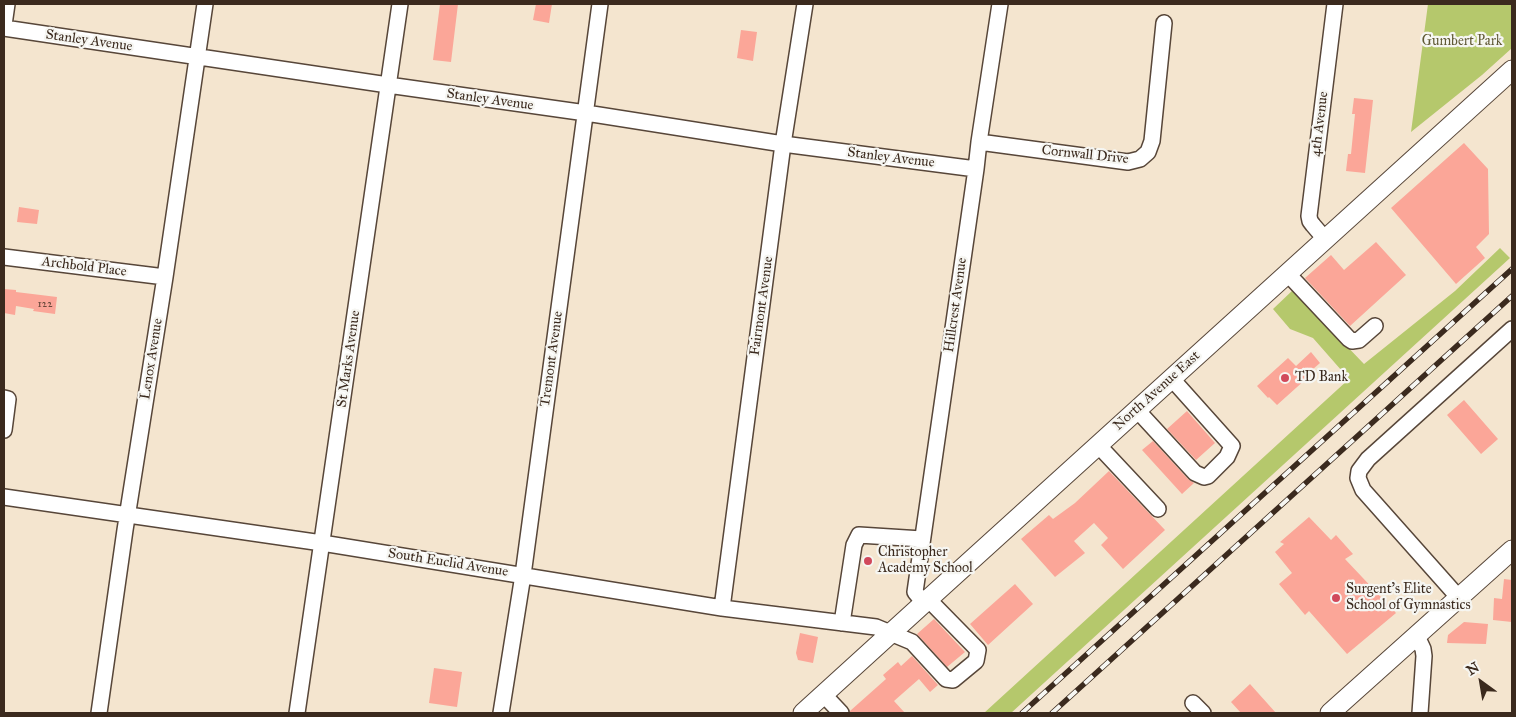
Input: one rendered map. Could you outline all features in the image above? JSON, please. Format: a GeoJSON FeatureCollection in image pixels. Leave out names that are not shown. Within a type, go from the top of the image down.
{"type":"FeatureCollection","features":[{"type":"Feature","properties":{"kind":"main road","name":"North Avenue East"},"geometry":{"type":"LineString","coordinates":[[803,713],[1512,70]]}},
{"type":"Feature","properties":{"kind":"main road"},"geometry":{"type":"LineString","coordinates":[[1330,713],[1512,550]]}},
{"type":"Feature","properties":{"kind":"street"},"geometry":{"type":"LineString","coordinates":[[4,27],[7,4]]}},
{"type":"Feature","properties":{"kind":"street","name":"Lenox Avenue"},"geometry":{"type":"LineString","coordinates":[[99,713],[127,515],[165,277],[205,4]]}},
{"type":"Feature","properties":{"kind":"street","name":"St Marks Avenue"},"geometry":{"type":"LineString","coordinates":[[298,713],[400,4]]}},
{"type":"Feature","properties":{"kind":"street","name":"Tremont Avenue"},"geometry":{"type":"LineString","coordinates":[[501,713],[523,575],[600,4]]}},
{"type":"Feature","properties":{"kind":"street","name":"Fairmont Avenue"},"geometry":{"type":"LineString","coordinates":[[722,608],[783,144],[805,4]]}},
{"type":"Feature","properties":{"kind":"street","name":"Hillcrest Avenue"},"geometry":{"type":"LineString","coordinates":[[926,601],[915,592],[1000,4]]}},
{"type":"Feature","properties":{"kind":"street","name":"4th Avenue"},"geometry":{"type":"LineString","coordinates":[[1326,239],[1313,225],[1310,216],[1335,4]]}},
{"type":"Feature","properties":{"kind":"street","name":"Cornwall Drive"},"geometry":{"type":"LineString","coordinates":[[979,142],[1128,162],[1140,159],[1148,152],[1152,141],[1164,23]]}},
{"type":"Feature","properties":{"kind":"street","name":"Stanley Avenue"},"geometry":{"type":"LineString","coordinates":[[4,27],[783,144],[976,169]]}},
{"type":"Feature","properties":{"kind":"street","name":"Archbold Place"},"geometry":{"type":"LineString","coordinates":[[4,257],[165,277]]}},
{"type":"Feature","properties":{"kind":"street"},"geometry":{"type":"LineString","coordinates":[[1288,273],[1352,341],[1359,340],[1375,326]]}},
{"type":"Feature","properties":{"kind":"street"},"geometry":{"type":"LineString","coordinates":[[1459,598],[1363,490],[1358,478],[1359,471],[1368,459],[1512,329]]}},
{"type":"Feature","properties":{"kind":"street"},"geometry":{"type":"LineString","coordinates":[[1137,410],[1195,474],[1204,477],[1208,476],[1227,457],[1232,446],[1172,378]]}},
{"type":"Feature","properties":{"kind":"street"},"geometry":{"type":"LineString","coordinates":[[4,398],[8,399],[4,430]]}},
{"type":"Feature","properties":{"kind":"street"},"geometry":{"type":"LineString","coordinates":[[1098,445],[1158,509]]}},
{"type":"Feature","properties":{"kind":"street","name":"South Euclid Avenue"},"geometry":{"type":"LineString","coordinates":[[4,497],[322,543],[722,608],[876,627],[912,642],[946,679],[953,680],[976,661],[978,650],[926,601]]}},
{"type":"Feature","properties":{"kind":"street"},"geometry":{"type":"LineString","coordinates":[[842,623],[854,545],[859,534],[922,539]]}},
{"type":"Feature","properties":{"kind":"street"},"geometry":{"type":"LineString","coordinates":[[1417,636],[1424,656],[1420,713]]}},
{"type":"Feature","properties":{"kind":"street"},"geometry":{"type":"LineString","coordinates":[[824,695],[841,713]]}},
{"type":"Feature","properties":{"kind":"green space","name":"Gumbert Park"},"geometry":{"type":"Polygon","coordinates":[[[1428,4],[1512,4],[1512,48],[1482,75],[1411,132],[1428,4]]]}},
{"type":"Feature","properties":{"kind":"green space"},"geometry":{"type":"Polygon","coordinates":[[[1500,248],[1510,258],[1011,713],[984,713],[1349,379],[1313,338],[1290,329],[1273,309],[1293,290],[1364,364],[1455,291],[1500,248]]]}},
{"type":"Feature","properties":{"kind":"building"},"geometry":{"type":"Polygon","coordinates":[[[440,4],[458,4],[451,62],[433,60],[440,4]]]}},
{"type":"Feature","properties":{"kind":"building"},"geometry":{"type":"Polygon","coordinates":[[[536,4],[552,4],[549,23],[533,20],[536,4]]]}},
{"type":"Feature","properties":{"kind":"building"},"geometry":{"type":"Polygon","coordinates":[[[741,30],[757,32],[753,61],[737,58],[741,30]]]}},
{"type":"Feature","properties":{"kind":"building"},"geometry":{"type":"Polygon","coordinates":[[[1354,98],[1373,100],[1365,173],[1346,171],[1348,154],[1351,154],[1355,114],[1352,114],[1354,98]]]}},
{"type":"Feature","properties":{"kind":"building"},"geometry":{"type":"Polygon","coordinates":[[[1464,143],[1488,169],[1489,234],[1476,247],[1485,258],[1456,284],[1391,208],[1464,143]]]}},
{"type":"Feature","properties":{"kind":"building"},"geometry":{"type":"Polygon","coordinates":[[[19,207],[39,210],[37,224],[17,222],[19,207]]]}},
{"type":"Feature","properties":{"kind":"building"},"geometry":{"type":"Polygon","coordinates":[[[1376,242],[1406,275],[1350,326],[1305,278],[1331,255],[1344,270],[1376,242]]]}},
{"type":"Feature","properties":{"kind":"building"},"geometry":{"type":"Polygon","coordinates":[[[4,289],[57,297],[55,314],[16,306],[15,315],[4,313],[4,289]]]}},
{"type":"Feature","properties":{"kind":"building","name":"TD Bank"},"geometry":{"type":"Polygon","coordinates":[[[1311,352],[1320,363],[1304,377],[1306,379],[1277,405],[1257,386],[1288,358],[1296,366],[1311,352]]]}},
{"type":"Feature","properties":{"kind":"building"},"geometry":{"type":"Polygon","coordinates":[[[1464,400],[1498,439],[1481,454],[1447,415],[1464,400]]]}},
{"type":"Feature","properties":{"kind":"building"},"geometry":{"type":"Polygon","coordinates":[[[1187,411],[1215,443],[1196,460],[1167,429],[1187,411]]]}},
{"type":"Feature","properties":{"kind":"building"},"geometry":{"type":"Polygon","coordinates":[[[1153,441],[1194,483],[1182,494],[1142,450],[1153,441]]]}},
{"type":"Feature","properties":{"kind":"building"},"geometry":{"type":"Polygon","coordinates":[[[1109,471],[1165,530],[1123,569],[1101,545],[1108,538],[1094,523],[1074,541],[1085,553],[1055,577],[1021,539],[1049,515],[1053,519],[1075,503],[1109,471]]]}},
{"type":"Feature","properties":{"kind":"building","name":"Surgent's Elite School of Gymnastics"},"geometry":{"type":"Polygon","coordinates":[[[1309,517],[1331,540],[1336,535],[1353,554],[1345,559],[1396,613],[1347,654],[1309,611],[1305,615],[1279,584],[1292,573],[1275,552],[1284,544],[1280,542],[1309,517]]]}},
{"type":"Feature","properties":{"kind":"building"},"geometry":{"type":"Polygon","coordinates":[[[1504,579],[1512,580],[1512,622],[1493,620],[1494,598],[1502,599],[1504,579]]]}},
{"type":"Feature","properties":{"kind":"building"},"geometry":{"type":"Polygon","coordinates":[[[1015,584],[1033,604],[988,645],[970,624],[1015,584]]]}},
{"type":"Feature","properties":{"kind":"building"},"geometry":{"type":"Polygon","coordinates":[[[934,619],[965,652],[947,667],[917,634],[934,619]]]}},
{"type":"Feature","properties":{"kind":"building"},"geometry":{"type":"Polygon","coordinates":[[[1464,622],[1488,624],[1486,644],[1447,643],[1448,635],[1464,622]]]}},
{"type":"Feature","properties":{"kind":"building"},"geometry":{"type":"Polygon","coordinates":[[[800,633],[818,637],[813,663],[798,660],[796,653],[800,633]]]}},
{"type":"Feature","properties":{"kind":"building"},"geometry":{"type":"Polygon","coordinates":[[[912,656],[938,685],[930,692],[919,679],[894,701],[905,713],[850,713],[886,679],[883,675],[898,662],[901,666],[912,656]]]}},
{"type":"Feature","properties":{"kind":"building"},"geometry":{"type":"Polygon","coordinates":[[[434,668],[462,672],[457,707],[429,703],[434,668]]]}},
{"type":"Feature","properties":{"kind":"building"},"geometry":{"type":"Polygon","coordinates":[[[1250,684],[1276,713],[1241,713],[1231,702],[1250,684]]]}},
{"type":"Feature","properties":{"kind":"railway"},"geometry":{"type":"LineString","coordinates":[[1022,713],[1512,269]]}},
{"type":"Feature","properties":{"kind":"railway"},"geometry":{"type":"LineString","coordinates":[[1052,713],[1512,296]]}},
{"type":"Feature","properties":{"kind":"place","name":"TD Bank"},"geometry":{"type":"Point","coordinates":[1285,378]}},
{"type":"Feature","properties":{"kind":"place","name":"Christopher Academy School"},"geometry":{"type":"Point","coordinates":[868,561]}},
{"type":"Feature","properties":{"kind":"place","name":"Surgent's Elite School of Gymnastics"},"geometry":{"type":"Point","coordinates":[1336,598]}}]}
